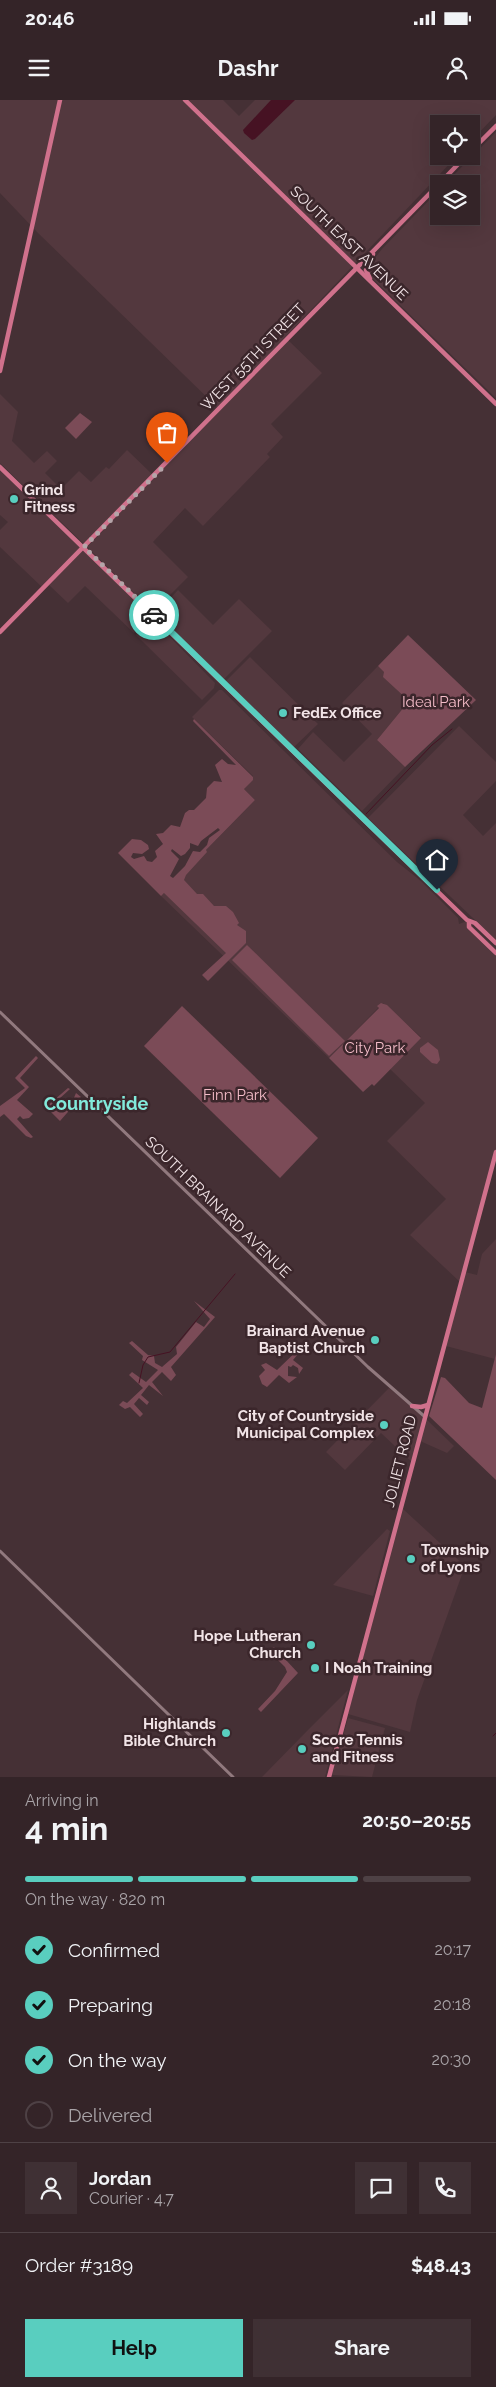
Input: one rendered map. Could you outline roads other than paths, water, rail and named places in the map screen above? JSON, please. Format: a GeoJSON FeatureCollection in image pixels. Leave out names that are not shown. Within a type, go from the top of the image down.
{"type":"FeatureCollection","features":[{"type":"Feature","properties":{"kind":"main road"},"geometry":{"type":"LineString","coordinates":[[0,371],[60,100]]}},
{"type":"Feature","properties":{"kind":"main road","name":"SOUTH EAST AVENUE"},"geometry":{"type":"LineString","coordinates":[[185,100],[496,404]]}},
{"type":"Feature","properties":{"kind":"main road"},"geometry":{"type":"LineString","coordinates":[[480,142],[496,126]]}},
{"type":"Feature","properties":{"kind":"main road","name":"WEST 55TH STREET"},"geometry":{"type":"LineString","coordinates":[[448,175],[457,165]]}},
{"type":"Feature","properties":{"kind":"main road","name":"WEST 55TH STREET"},"geometry":{"type":"LineString","coordinates":[[0,632],[430,193]]}},
{"type":"Feature","properties":{"kind":"main road"},"geometry":{"type":"LineString","coordinates":[[375,250],[366,270],[381,291]]}},
{"type":"Feature","properties":{"kind":"main road"},"geometry":{"type":"LineString","coordinates":[[0,467],[469,922],[475,923],[496,943]]}},
{"type":"Feature","properties":{"kind":"main road"},"geometry":{"type":"LineString","coordinates":[[469,922],[469,927],[496,953]]}},
{"type":"Feature","properties":{"kind":"main road","name":"JOLIET ROAD"},"geometry":{"type":"LineString","coordinates":[[329,1777],[496,1152]]}},
{"type":"Feature","properties":{"kind":"main road"},"geometry":{"type":"LineString","coordinates":[[412,1406],[420,1408],[428,1405]]}},
{"type":"Feature","properties":{"kind":"street","name":"SOUTH BRAINARD AVENUE"},"geometry":{"type":"LineString","coordinates":[[0,1012],[368,1367],[424,1416]]}},
{"type":"Feature","properties":{"kind":"street"},"geometry":{"type":"LineString","coordinates":[[0,1551],[233,1777]]}},
{"type":"Feature","properties":{"kind":"waterway"},"geometry":{"type":"LineString","coordinates":[[366,814],[432,745],[452,729]]}},
{"type":"Feature","properties":{"kind":"waterway"},"geometry":{"type":"LineString","coordinates":[[139,1383],[143,1365],[148,1357],[170,1352],[235,1274]]}},
{"type":"Feature","properties":{"kind":"waterway"},"geometry":{"type":"LineString","coordinates":[[493,1736],[496,1733]]}},
{"type":"Feature","properties":{"kind":"place","name":"Grind Fitness"},"geometry":{"type":"Point","coordinates":[14,499]}},
{"type":"Feature","properties":{"kind":"place","name":"FedEx Office"},"geometry":{"type":"Point","coordinates":[283,713]}},
{"type":"Feature","properties":{"kind":"place","name":"Brainard Avenue Baptist Church"},"geometry":{"type":"Point","coordinates":[375,1340]}},
{"type":"Feature","properties":{"kind":"place","name":"City of Countryside Municipal Complex"},"geometry":{"type":"Point","coordinates":[384,1425]}},
{"type":"Feature","properties":{"kind":"place","name":"Township of Lyons"},"geometry":{"type":"Point","coordinates":[411,1559]}},
{"type":"Feature","properties":{"kind":"place","name":"Hope Lutheran Church"},"geometry":{"type":"Point","coordinates":[311,1645]}},
{"type":"Feature","properties":{"kind":"place","name":"I Noah Training"},"geometry":{"type":"Point","coordinates":[315,1668]}},
{"type":"Feature","properties":{"kind":"place","name":"Highlands Bible Church"},"geometry":{"type":"Point","coordinates":[226,1733]}},
{"type":"Feature","properties":{"kind":"place","name":"Score Tennis and Fitness"},"geometry":{"type":"Point","coordinates":[302,1749]}},
{"type":"Feature","properties":{"kind":"district","name":"Countryside"},"geometry":{"type":"Point","coordinates":[96,1103]}},
{"type":"Feature","properties":{"kind":"park label","name":"Ideal Park"},"geometry":{"type":"Point","coordinates":[436,702]}},
{"type":"Feature","properties":{"kind":"park label","name":"City Park"},"geometry":{"type":"Point","coordinates":[375,1048]}},
{"type":"Feature","properties":{"kind":"park label","name":"Finn Park"},"geometry":{"type":"Point","coordinates":[235,1095]}}]}
